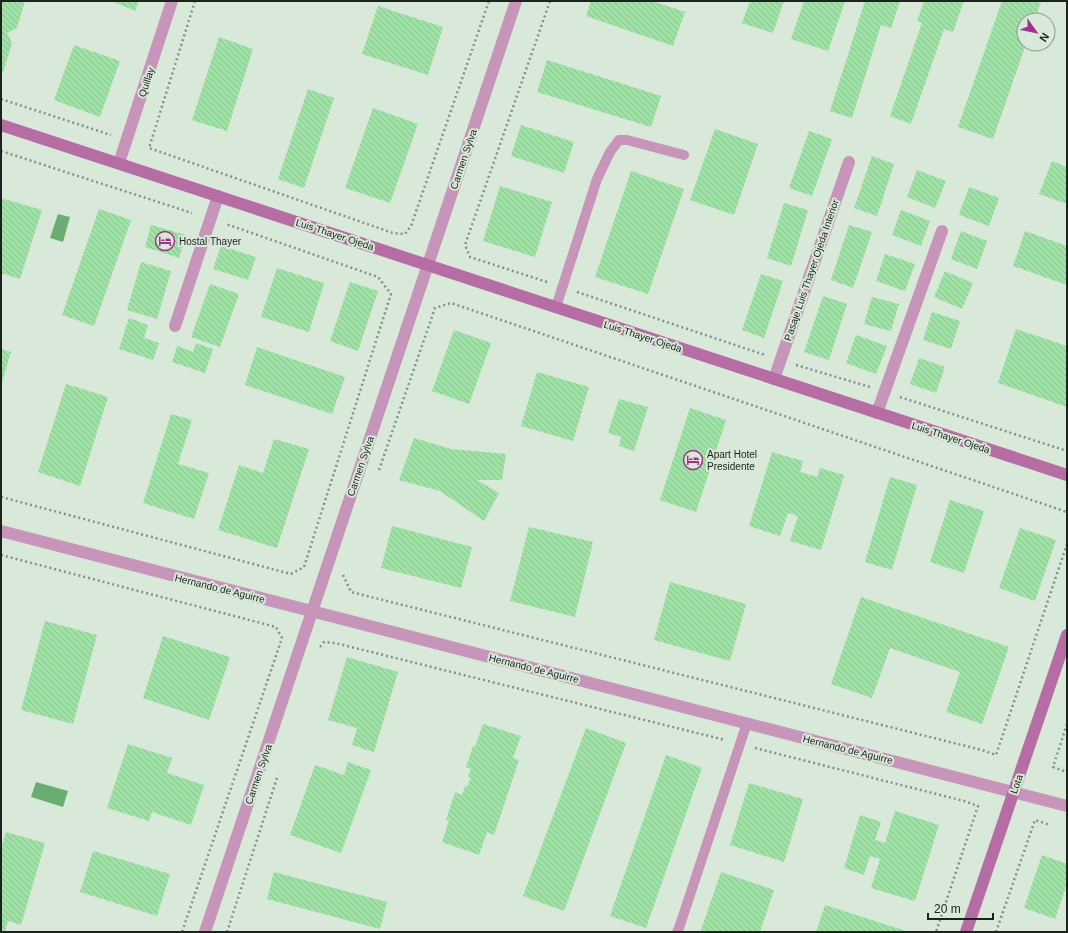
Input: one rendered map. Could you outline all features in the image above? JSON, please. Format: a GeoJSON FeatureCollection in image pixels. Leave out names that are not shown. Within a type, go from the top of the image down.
{"type":"FeatureCollection","features":[{"type":"Feature","properties":{"kind":"street","name":"Quillay"},"geometry":{"type":"LineString","coordinates":[[119,163],[172,1]]}},
{"type":"Feature","properties":{"kind":"street","name":"Carmen Sylva"},"geometry":{"type":"LineString","coordinates":[[205,932],[516,1]]}},
{"type":"Feature","properties":{"kind":"street","name":"Luis Thayer Ojeda"},"geometry":{"type":"LineString","coordinates":[[1,125],[1067,475]]}},
{"type":"Feature","properties":{"kind":"street","name":"Pasaje Luis Thayer Ojeda Interior"},"geometry":{"type":"LineString","coordinates":[[774,379],[849,162]]}},
{"type":"Feature","properties":{"kind":"street"},"geometry":{"type":"LineString","coordinates":[[175,326],[218,196]]}},
{"type":"Feature","properties":{"kind":"street"},"geometry":{"type":"LineString","coordinates":[[877,413],[942,231]]}},
{"type":"Feature","properties":{"kind":"street","name":"Hernando de Aguirre"},"geometry":{"type":"LineString","coordinates":[[1,531],[1067,806]]}},
{"type":"Feature","properties":{"kind":"street","name":"Lota"},"geometry":{"type":"LineString","coordinates":[[966,932],[1067,635]]}},
{"type":"Feature","properties":{"kind":"lane"},"geometry":{"type":"LineString","coordinates":[[556,307],[597,179],[610,152],[619,140],[627,140],[684,155]]}},
{"type":"Feature","properties":{"kind":"lane"},"geometry":{"type":"LineString","coordinates":[[677,932],[680,928],[747,723]]}},
{"type":"Feature","properties":{"kind":"path"},"geometry":{"type":"LineString","coordinates":[[195,1],[149,148],[393,232],[406,234],[411,226],[489,1]]}},
{"type":"Feature","properties":{"kind":"path"},"geometry":{"type":"LineString","coordinates":[[550,1],[464,245],[470,257],[768,356]]}},
{"type":"Feature","properties":{"kind":"path"},"geometry":{"type":"LineString","coordinates":[[1,99],[112,136]]}},
{"type":"Feature","properties":{"kind":"path"},"geometry":{"type":"LineString","coordinates":[[1,151],[192,213]]}},
{"type":"Feature","properties":{"kind":"path"},"geometry":{"type":"LineString","coordinates":[[1,497],[291,574],[304,568],[391,294],[378,277],[226,224]]}},
{"type":"Feature","properties":{"kind":"path"},"geometry":{"type":"LineString","coordinates":[[379,472],[436,308],[451,303],[1067,512]]}},
{"type":"Feature","properties":{"kind":"path"},"geometry":{"type":"LineString","coordinates":[[793,364],[875,389]]}},
{"type":"Feature","properties":{"kind":"path"},"geometry":{"type":"LineString","coordinates":[[895,395],[1067,451]]}},
{"type":"Feature","properties":{"kind":"path"},"geometry":{"type":"LineString","coordinates":[[345,569],[342,576],[351,592],[982,750],[996,755],[1067,544]]}},
{"type":"Feature","properties":{"kind":"path"},"geometry":{"type":"LineString","coordinates":[[1,555],[276,626],[282,638],[182,932]]}},
{"type":"Feature","properties":{"kind":"path"},"geometry":{"type":"LineString","coordinates":[[318,648],[324,642],[336,643],[740,744],[964,801],[978,806],[936,932]]}},
{"type":"Feature","properties":{"kind":"path"},"geometry":{"type":"LineString","coordinates":[[1067,724],[1053,767],[1067,772]]}},
{"type":"Feature","properties":{"kind":"path"},"geometry":{"type":"LineString","coordinates":[[227,932],[280,768]]}},
{"type":"Feature","properties":{"kind":"path"},"geometry":{"type":"LineString","coordinates":[[996,932],[1034,820],[1050,825]]}},
{"type":"Feature","properties":{"kind":"shaded area"},"geometry":{"type":"Polygon","coordinates":[[[58,214],[70,217],[63,242],[50,238],[58,214]]]}},
{"type":"Feature","properties":{"kind":"shaded area"},"geometry":{"type":"Polygon","coordinates":[[[36,782],[68,791],[63,807],[31,797],[36,782]]]}},
{"type":"Feature","properties":{"kind":"building"},"geometry":{"type":"Polygon","coordinates":[[[1,1],[25,1],[17,28],[7,33],[12,43],[3,73],[1,73],[1,1]]]}},
{"type":"Feature","properties":{"kind":"building"},"geometry":{"type":"Polygon","coordinates":[[[112,1],[139,1],[135,11],[112,1]]]}},
{"type":"Feature","properties":{"kind":"building"},"geometry":{"type":"Polygon","coordinates":[[[591,1],[652,1],[685,12],[673,46],[586,16],[591,1]]]}},
{"type":"Feature","properties":{"kind":"building"},"geometry":{"type":"Polygon","coordinates":[[[750,1],[784,1],[773,33],[742,23],[750,1]]]}},
{"type":"Feature","properties":{"kind":"building"},"geometry":{"type":"Polygon","coordinates":[[[804,1],[845,1],[828,51],[791,39],[804,1]]]}},
{"type":"Feature","properties":{"kind":"building"},"geometry":{"type":"Polygon","coordinates":[[[865,1],[900,1],[891,28],[881,25],[852,118],[830,111],[865,1]]]}},
{"type":"Feature","properties":{"kind":"building"},"geometry":{"type":"Polygon","coordinates":[[[924,1],[964,1],[953,32],[944,29],[911,124],[890,116],[922,23],[917,21],[924,1]]]}},
{"type":"Feature","properties":{"kind":"building"},"geometry":{"type":"Polygon","coordinates":[[[1002,1],[1041,1],[1038,12],[1016,12],[1016,52],[1023,52],[993,139],[958,127],[1002,1]]]}},
{"type":"Feature","properties":{"kind":"building"},"geometry":{"type":"Polygon","coordinates":[[[378,6],[443,27],[428,75],[362,54],[378,6]]]}},
{"type":"Feature","properties":{"kind":"building"},"geometry":{"type":"Polygon","coordinates":[[[219,37],[253,49],[227,131],[192,120],[219,37]]]}},
{"type":"Feature","properties":{"kind":"building"},"geometry":{"type":"Polygon","coordinates":[[[74,45],[120,61],[100,117],[54,100],[74,45]]]}},
{"type":"Feature","properties":{"kind":"building"},"geometry":{"type":"Polygon","coordinates":[[[547,60],[661,96],[651,127],[537,92],[547,60]]]}},
{"type":"Feature","properties":{"kind":"building"},"geometry":{"type":"Polygon","coordinates":[[[308,89],[334,98],[304,188],[278,179],[308,89]]]}},
{"type":"Feature","properties":{"kind":"building"},"geometry":{"type":"Polygon","coordinates":[[[373,108],[418,124],[390,203],[345,188],[373,108]]]}},
{"type":"Feature","properties":{"kind":"building"},"geometry":{"type":"Polygon","coordinates":[[[521,125],[574,142],[564,173],[511,156],[521,125]]]}},
{"type":"Feature","properties":{"kind":"building"},"geometry":{"type":"Polygon","coordinates":[[[715,129],[758,144],[734,215],[690,200],[715,129]]]}},
{"type":"Feature","properties":{"kind":"building"},"geometry":{"type":"Polygon","coordinates":[[[809,131],[832,139],[812,196],[789,188],[809,131]]]}},
{"type":"Feature","properties":{"kind":"building"},"geometry":{"type":"Polygon","coordinates":[[[872,156],[894,164],[877,216],[854,208],[872,156]]]}},
{"type":"Feature","properties":{"kind":"building"},"geometry":{"type":"Polygon","coordinates":[[[1052,161],[1067,167],[1067,204],[1039,194],[1052,161]]]}},
{"type":"Feature","properties":{"kind":"building"},"geometry":{"type":"Polygon","coordinates":[[[917,170],[946,181],[935,208],[907,197],[917,170]]]}},
{"type":"Feature","properties":{"kind":"building"},"geometry":{"type":"Polygon","coordinates":[[[631,171],[684,189],[648,294],[595,277],[631,171]]]}},
{"type":"Feature","properties":{"kind":"building"},"geometry":{"type":"Polygon","coordinates":[[[500,186],[552,202],[535,257],[483,241],[500,186]]]}},
{"type":"Feature","properties":{"kind":"building"},"geometry":{"type":"Polygon","coordinates":[[[969,187],[999,198],[989,226],[959,215],[969,187]]]}},
{"type":"Feature","properties":{"kind":"building"},"geometry":{"type":"Polygon","coordinates":[[[1,198],[42,210],[20,279],[1,273],[1,198]]]}},
{"type":"Feature","properties":{"kind":"building"},"geometry":{"type":"Polygon","coordinates":[[[784,203],[808,210],[791,266],[767,258],[784,203]]]}},
{"type":"Feature","properties":{"kind":"building"},"geometry":{"type":"Polygon","coordinates":[[[99,209],[131,220],[94,326],[62,315],[99,209]]]}},
{"type":"Feature","properties":{"kind":"building"},"geometry":{"type":"Polygon","coordinates":[[[901,210],[930,221],[921,246],[892,235],[901,210]]]}},
{"type":"Feature","properties":{"kind":"building","name":"Hostal Thayer"},"geometry":{"type":"Polygon","coordinates":[[[151,225],[186,235],[179,258],[145,247],[151,225]]]}},
{"type":"Feature","properties":{"kind":"building"},"geometry":{"type":"Polygon","coordinates":[[[849,225],[872,232],[853,288],[831,280],[849,225]]]}},
{"type":"Feature","properties":{"kind":"building"},"geometry":{"type":"Polygon","coordinates":[[[961,231],[987,241],[977,269],[951,259],[961,231]]]}},
{"type":"Feature","properties":{"kind":"building"},"geometry":{"type":"Polygon","coordinates":[[[1025,231],[1067,246],[1067,285],[1013,266],[1025,231]]]}},
{"type":"Feature","properties":{"kind":"building"},"geometry":{"type":"Polygon","coordinates":[[[221,246],[256,257],[248,280],[213,269],[221,246]]]}},
{"type":"Feature","properties":{"kind":"building"},"geometry":{"type":"Polygon","coordinates":[[[885,254],[915,264],[905,291],[876,281],[885,254]]]}},
{"type":"Feature","properties":{"kind":"building"},"geometry":{"type":"Polygon","coordinates":[[[141,262],[171,271],[157,319],[127,310],[141,262]]]}},
{"type":"Feature","properties":{"kind":"building"},"geometry":{"type":"Polygon","coordinates":[[[277,268],[324,283],[309,332],[261,317],[277,268]]]}},
{"type":"Feature","properties":{"kind":"building"},"geometry":{"type":"Polygon","coordinates":[[[945,271],[973,283],[962,309],[934,297],[945,271]]]}},
{"type":"Feature","properties":{"kind":"building"},"geometry":{"type":"Polygon","coordinates":[[[761,274],[783,281],[764,338],[742,330],[761,274]]]}},
{"type":"Feature","properties":{"kind":"building"},"geometry":{"type":"Polygon","coordinates":[[[350,282],[378,291],[358,351],[330,341],[350,282]]]}},
{"type":"Feature","properties":{"kind":"building"},"geometry":{"type":"Polygon","coordinates":[[[210,284],[239,294],[220,347],[191,337],[210,284]]]}},
{"type":"Feature","properties":{"kind":"building"},"geometry":{"type":"Polygon","coordinates":[[[823,296],[847,304],[829,360],[804,352],[823,296]]]}},
{"type":"Feature","properties":{"kind":"building"},"geometry":{"type":"Polygon","coordinates":[[[872,297],[899,304],[891,331],[864,324],[872,297]]]}},
{"type":"Feature","properties":{"kind":"building"},"geometry":{"type":"Polygon","coordinates":[[[932,312],[960,321],[951,349],[923,340],[932,312]]]}},
{"type":"Feature","properties":{"kind":"building"},"geometry":{"type":"Polygon","coordinates":[[[129,318],[148,325],[144,338],[159,343],[153,360],[119,349],[129,318]]]}},
{"type":"Feature","properties":{"kind":"building"},"geometry":{"type":"Polygon","coordinates":[[[1016,329],[1067,346],[1067,407],[998,383],[1016,329]]]}},
{"type":"Feature","properties":{"kind":"building"},"geometry":{"type":"Polygon","coordinates":[[[454,330],[491,343],[469,404],[432,391],[454,330]]]}},
{"type":"Feature","properties":{"kind":"building"},"geometry":{"type":"Polygon","coordinates":[[[856,335],[887,346],[876,374],[846,363],[856,335]]]}},
{"type":"Feature","properties":{"kind":"building"},"geometry":{"type":"Polygon","coordinates":[[[196,343],[213,349],[205,373],[172,362],[177,346],[193,352],[196,343]]]}},
{"type":"Feature","properties":{"kind":"building"},"geometry":{"type":"Polygon","coordinates":[[[257,347],[345,377],[332,414],[245,385],[257,347]]]}},
{"type":"Feature","properties":{"kind":"building"},"geometry":{"type":"Polygon","coordinates":[[[1,349],[11,352],[1,386],[1,349]]]}},
{"type":"Feature","properties":{"kind":"building"},"geometry":{"type":"Polygon","coordinates":[[[919,358],[945,367],[936,393],[910,384],[919,358]]]}},
{"type":"Feature","properties":{"kind":"building"},"geometry":{"type":"Polygon","coordinates":[[[537,372],[589,387],[573,441],[521,426],[537,372]]]}},
{"type":"Feature","properties":{"kind":"building"},"geometry":{"type":"Polygon","coordinates":[[[66,384],[108,397],[80,486],[38,472],[66,384]]]}},
{"type":"Feature","properties":{"kind":"building"},"geometry":{"type":"Polygon","coordinates":[[[619,399],[648,407],[634,451],[619,446],[621,437],[608,433],[619,399]]]}},
{"type":"Feature","properties":{"kind":"building","name":"Apart Hotel Presidente"},"geometry":{"type":"Polygon","coordinates":[[[690,408],[726,420],[696,512],[660,500],[690,408]]]}},
{"type":"Feature","properties":{"kind":"building"},"geometry":{"type":"Polygon","coordinates":[[[171,414],[192,420],[178,464],[209,473],[194,519],[143,503],[171,414]]]}},
{"type":"Feature","properties":{"kind":"building"},"geometry":{"type":"Polygon","coordinates":[[[414,438],[451,449],[506,454],[502,480],[477,480],[499,493],[484,521],[440,491],[399,480],[414,438]]]}},
{"type":"Feature","properties":{"kind":"building"},"geometry":{"type":"Polygon","coordinates":[[[274,439],[309,449],[277,548],[218,530],[239,465],[263,473],[274,439]]]}},
{"type":"Feature","properties":{"kind":"building"},"geometry":{"type":"Polygon","coordinates":[[[772,452],[803,461],[800,472],[817,477],[820,468],[844,475],[821,550],[790,541],[798,516],[788,513],[780,536],[749,526],[772,452]]]}},
{"type":"Feature","properties":{"kind":"building"},"geometry":{"type":"Polygon","coordinates":[[[890,477],[917,485],[892,570],[865,562],[890,477]]]}},
{"type":"Feature","properties":{"kind":"building"},"geometry":{"type":"Polygon","coordinates":[[[950,500],[984,511],[964,573],[930,562],[950,500]]]}},
{"type":"Feature","properties":{"kind":"building"},"geometry":{"type":"Polygon","coordinates":[[[392,526],[472,547],[461,588],[381,568],[392,526]]]}},
{"type":"Feature","properties":{"kind":"building"},"geometry":{"type":"Polygon","coordinates":[[[529,527],[593,542],[575,617],[510,601],[529,527]]]}},
{"type":"Feature","properties":{"kind":"building"},"geometry":{"type":"Polygon","coordinates":[[[1020,528],[1056,540],[1035,601],[999,588],[1020,528]]]}},
{"type":"Feature","properties":{"kind":"building"},"geometry":{"type":"Polygon","coordinates":[[[670,582],[746,604],[730,661],[654,640],[670,582]]]}},
{"type":"Feature","properties":{"kind":"building"},"geometry":{"type":"Polygon","coordinates":[[[861,597],[1009,647],[982,724],[946,712],[960,672],[890,648],[872,698],[831,684],[861,597]]]}},
{"type":"Feature","properties":{"kind":"building"},"geometry":{"type":"Polygon","coordinates":[[[45,621],[97,635],[73,724],[21,710],[45,621]]]}},
{"type":"Feature","properties":{"kind":"building"},"geometry":{"type":"Polygon","coordinates":[[[163,636],[230,657],[209,720],[143,698],[163,636]]]}},
{"type":"Feature","properties":{"kind":"building"},"geometry":{"type":"Polygon","coordinates":[[[347,657],[398,672],[374,752],[352,745],[357,728],[328,720],[347,657]]]}},
{"type":"Feature","properties":{"kind":"building"},"geometry":{"type":"Polygon","coordinates":[[[483,724],[521,736],[513,758],[519,760],[494,835],[487,832],[479,855],[442,842],[449,820],[446,820],[455,792],[462,795],[465,786],[467,787],[471,777],[468,777],[471,769],[466,767],[473,746],[475,747],[483,724]]]}},
{"type":"Feature","properties":{"kind":"building"},"geometry":{"type":"Polygon","coordinates":[[[586,728],[626,743],[564,911],[523,896],[586,728]]]}},
{"type":"Feature","properties":{"kind":"building"},"geometry":{"type":"Polygon","coordinates":[[[128,744],[172,758],[167,773],[204,785],[191,825],[152,812],[149,821],[107,808],[128,744]]]}},
{"type":"Feature","properties":{"kind":"building"},"geometry":{"type":"Polygon","coordinates":[[[666,755],[702,768],[646,928],[610,916],[666,755]]]}},
{"type":"Feature","properties":{"kind":"building"},"geometry":{"type":"Polygon","coordinates":[[[348,762],[371,770],[341,853],[290,835],[315,765],[344,775],[348,762]]]}},
{"type":"Feature","properties":{"kind":"building"},"geometry":{"type":"Polygon","coordinates":[[[749,783],[803,799],[784,862],[730,845],[749,783]]]}},
{"type":"Feature","properties":{"kind":"building"},"geometry":{"type":"Polygon","coordinates":[[[895,811],[939,825],[915,901],[871,888],[880,859],[870,856],[864,875],[844,868],[860,815],[881,822],[875,840],[885,843],[895,811]]]}},
{"type":"Feature","properties":{"kind":"building"},"geometry":{"type":"Polygon","coordinates":[[[6,832],[45,843],[21,925],[8,921],[5,932],[1,932],[1,849],[6,832]]]}},
{"type":"Feature","properties":{"kind":"building"},"geometry":{"type":"Polygon","coordinates":[[[93,851],[170,874],[157,916],[80,892],[93,851]]]}},
{"type":"Feature","properties":{"kind":"building"},"geometry":{"type":"Polygon","coordinates":[[[1042,855],[1067,864],[1067,884],[1055,919],[1024,908],[1042,855]]]}},
{"type":"Feature","properties":{"kind":"building"},"geometry":{"type":"Polygon","coordinates":[[[274,872],[387,902],[380,929],[267,899],[274,872]]]}},
{"type":"Feature","properties":{"kind":"building"},"geometry":{"type":"Polygon","coordinates":[[[721,872],[774,890],[760,932],[707,932],[701,930],[721,872]]]}},
{"type":"Feature","properties":{"kind":"building"},"geometry":{"type":"Polygon","coordinates":[[[825,905],[909,932],[816,932],[825,905]]]}},
{"type":"Feature","properties":{"kind":"place","name":"Hostal Thayer"},"geometry":{"type":"Point","coordinates":[165,241]}},
{"type":"Feature","properties":{"kind":"place","name":"Apart Hotel Presidente"},"geometry":{"type":"Point","coordinates":[693,460]}}]}
